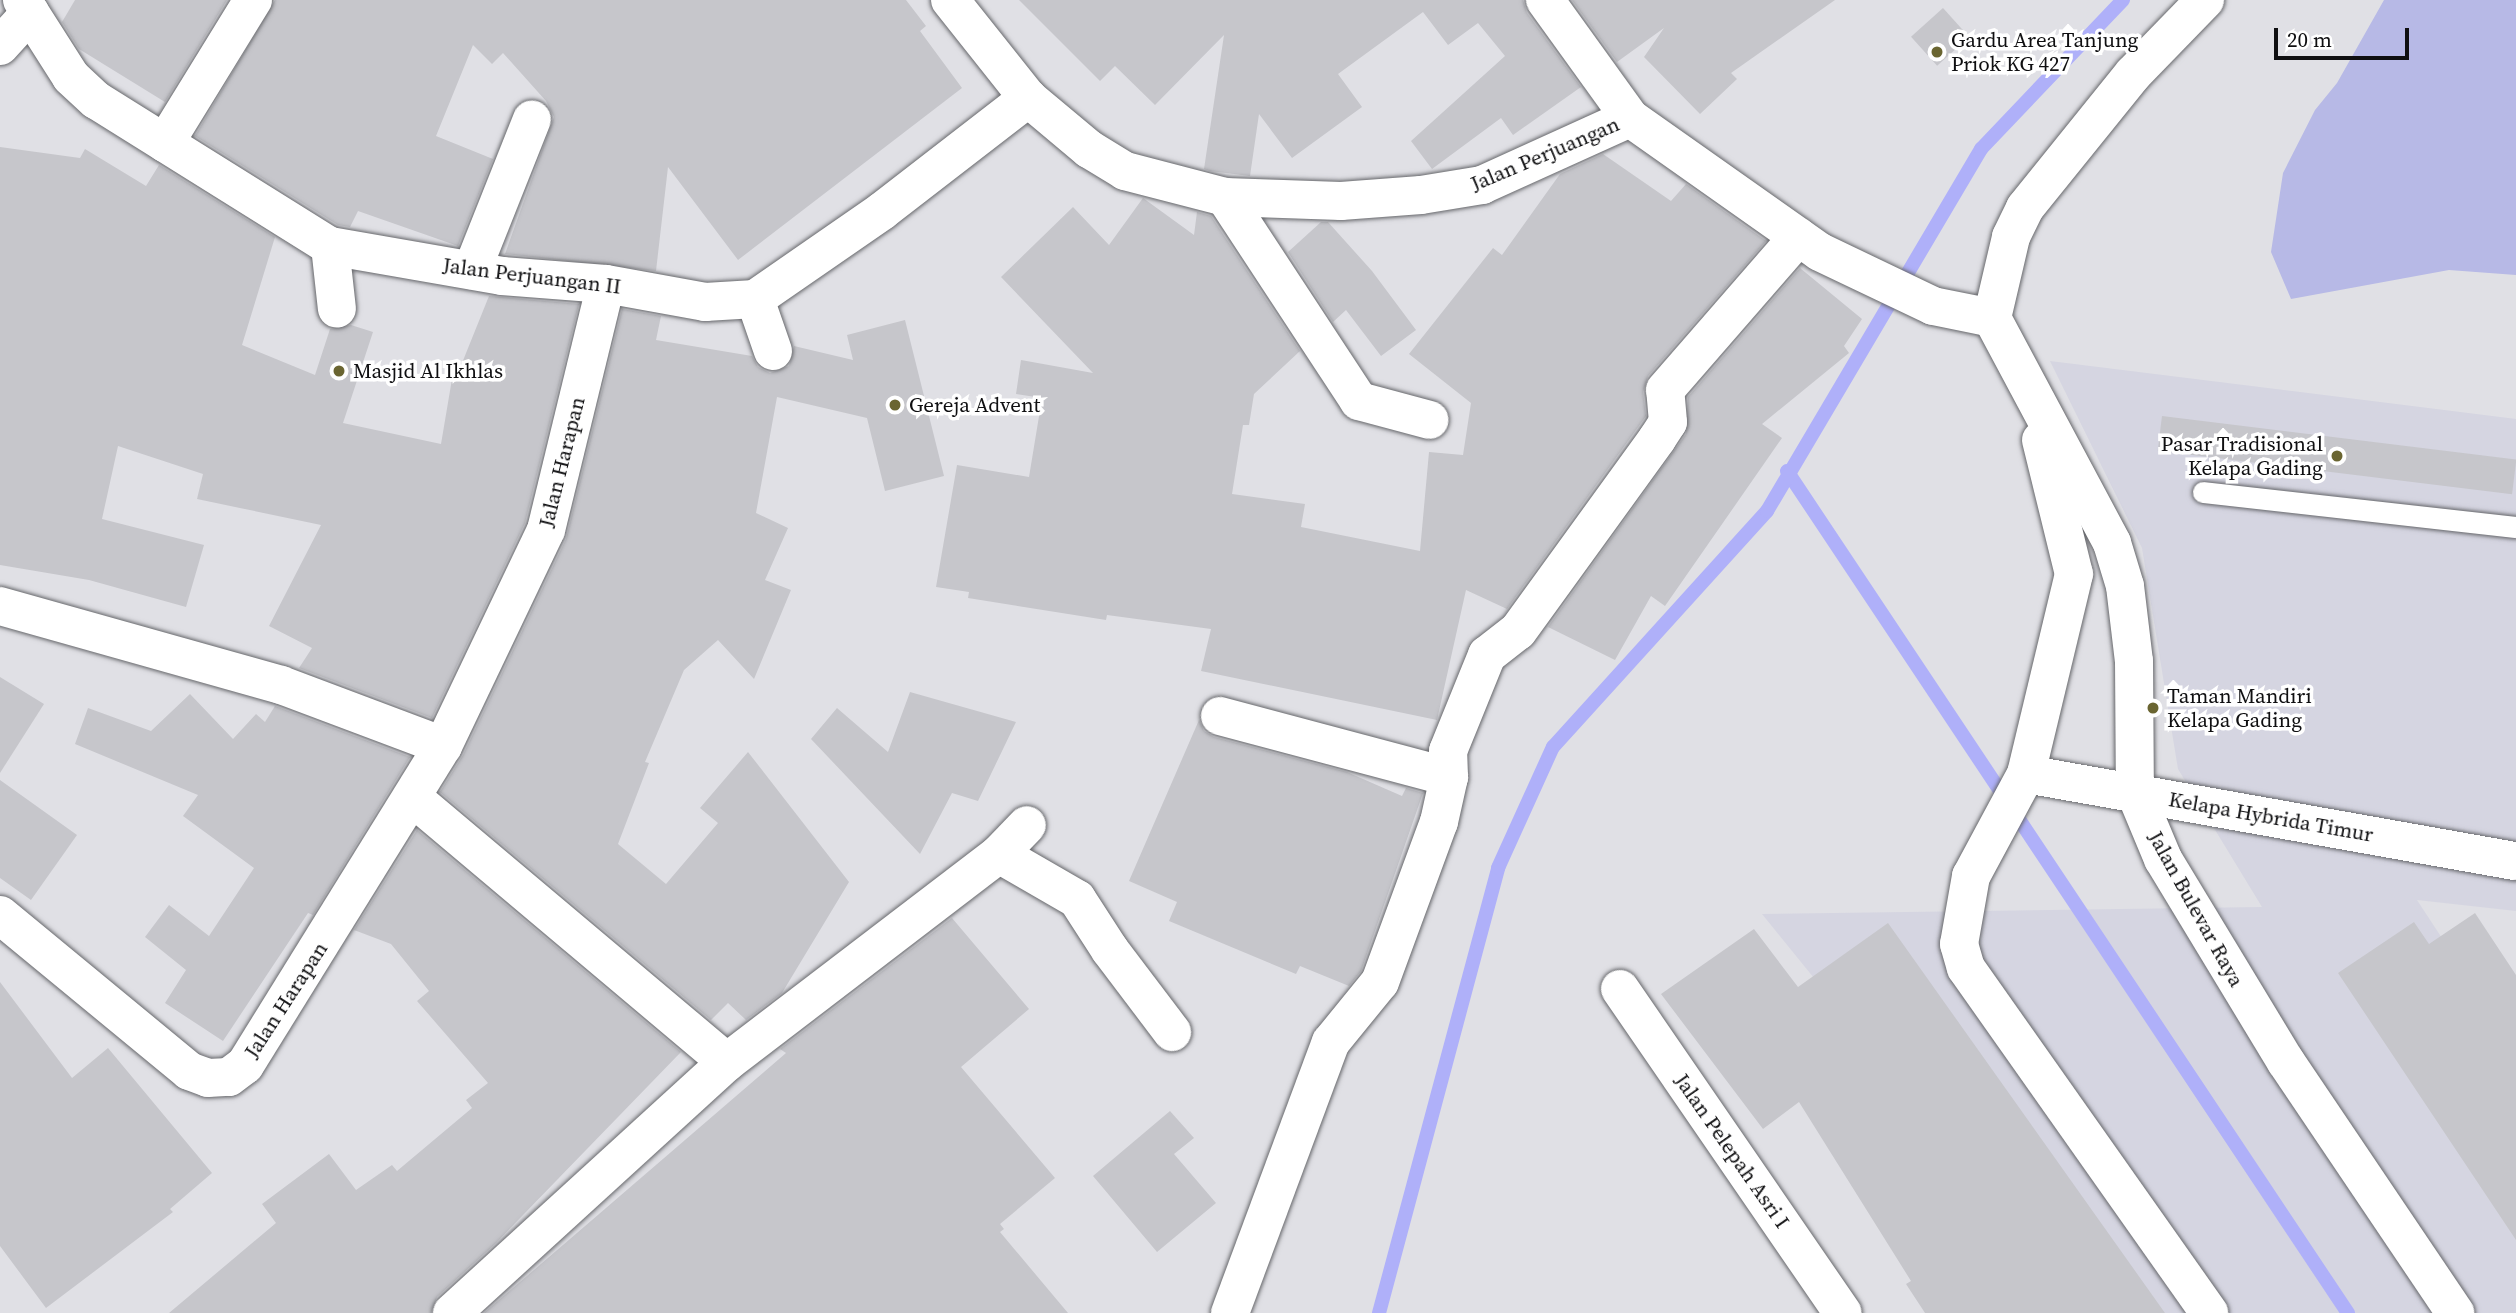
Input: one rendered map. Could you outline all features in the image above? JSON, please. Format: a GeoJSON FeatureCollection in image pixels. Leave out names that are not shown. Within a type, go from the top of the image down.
{"type":"FeatureCollection","features":[{"type":"Feature","properties":{"kind":"street"},"geometry":{"type":"LineString","coordinates":[[165,143],[253,0]]}},
{"type":"Feature","properties":{"kind":"street","name":"Jalan Perjuangan"},"geometry":{"type":"LineString","coordinates":[[950,0],[1028,98],[1089,149],[1125,171],[1226,197],[1341,201],[1421,195],[1482,185],[1593,138],[1630,118],[1798,237],[1865,275],[1933,306],[1992,318]]}},
{"type":"Feature","properties":{"kind":"street"},"geometry":{"type":"LineString","coordinates":[[1545,0],[1630,118]]}},
{"type":"Feature","properties":{"kind":"street"},"geometry":{"type":"LineString","coordinates":[[1992,318],[2011,237],[2025,208],[2133,74],[2205,0]]}},
{"type":"Feature","properties":{"kind":"street"},"geometry":{"type":"LineString","coordinates":[[0,46],[26,7]]}},
{"type":"Feature","properties":{"kind":"street","name":"Jalan Perjuangan II"},"geometry":{"type":"LineString","coordinates":[[26,7],[71,77],[119,117],[330,246],[502,276],[606,284],[705,302],[755,299]]}},
{"type":"Feature","properties":{"kind":"street"},"geometry":{"type":"LineString","coordinates":[[773,351],[755,299],[882,211],[1028,98]]}},
{"type":"Feature","properties":{"kind":"street"},"geometry":{"type":"LineString","coordinates":[[472,270],[532,119]]}},
{"type":"Feature","properties":{"kind":"street"},"geometry":{"type":"LineString","coordinates":[[1226,197],[1359,401],[1430,420]]}},
{"type":"Feature","properties":{"kind":"street"},"geometry":{"type":"LineString","coordinates":[[1230,1313],[1331,1042],[1380,982],[1439,822],[1449,777],[1448,751],[1487,655],[1498,642],[1518,631],[1657,439],[1668,422],[1665,390],[1798,237]]}},
{"type":"Feature","properties":{"kind":"street"},"geometry":{"type":"LineString","coordinates":[[330,246],[337,309]]}},
{"type":"Feature","properties":{"kind":"street","name":"Jalan Harapan"},"geometry":{"type":"LineString","coordinates":[[5,927],[189,1071],[208,1077],[229,1077],[245,1065],[443,746],[546,530],[606,284]]}},
{"type":"Feature","properties":{"kind":"street","name":"Jalan Bulevar Raya"},"geometry":{"type":"LineString","coordinates":[[1992,318],[2112,542],[2125,586],[2134,661],[2135,792],[2163,859],[2286,1062],[2455,1313]]}},
{"type":"Feature","properties":{"kind":"street","name":"Jalan Bulevar Raya"},"geometry":{"type":"LineString","coordinates":[[2027,383],[2074,574],[2021,783],[1989,838],[1971,876],[1960,920],[1959,944],[1966,968],[2209,1313]]}},
{"type":"Feature","properties":{"kind":"street"},"geometry":{"type":"LineString","coordinates":[[0,606],[281,684],[443,746]]}},
{"type":"Feature","properties":{"kind":"street"},"geometry":{"type":"LineString","coordinates":[[1220,716],[1449,777]]}},
{"type":"Feature","properties":{"kind":"street","name":"Kelapa Hybrida Timur"},"geometry":{"type":"LineString","coordinates":[[2021,783],[2135,792],[2516,862]]}},
{"type":"Feature","properties":{"kind":"street"},"geometry":{"type":"LineString","coordinates":[[413,798],[727,1062]]}},
{"type":"Feature","properties":{"kind":"street"},"geometry":{"type":"LineString","coordinates":[[452,1313],[727,1062],[999,853],[1027,825]]}},
{"type":"Feature","properties":{"kind":"street"},"geometry":{"type":"LineString","coordinates":[[999,853],[1077,899],[1110,950],[1172,1032]]}},
{"type":"Feature","properties":{"kind":"street","name":"Jalan Pelepah Asri I"},"geometry":{"type":"LineString","coordinates":[[1620,989],[1843,1313]]}},
{"type":"Feature","properties":{"kind":"lane"},"geometry":{"type":"LineString","coordinates":[[2203,492],[2516,527]]}},
{"type":"Feature","properties":{"kind":"shaded area"},"geometry":{"type":"Polygon","coordinates":[[[2384,0],[2516,0],[2516,275],[2449,270],[2291,299],[2271,252],[2283,173],[2315,110],[2337,83],[2384,0]]]}},
{"type":"Feature","properties":{"kind":"shaded area"},"geometry":{"type":"Polygon","coordinates":[[[2050,361],[2516,419],[2516,911],[2417,900],[2516,1051],[2516,1313],[2086,1313],[1762,914],[2262,907],[2178,769],[2142,548],[2050,361]]]}},
{"type":"Feature","properties":{"kind":"building"},"geometry":{"type":"Polygon","coordinates":[[[75,0],[227,0],[165,102],[79,49],[62,22],[75,0]]]}},
{"type":"Feature","properties":{"kind":"building"},"geometry":{"type":"Polygon","coordinates":[[[275,0],[906,0],[926,26],[920,31],[962,88],[738,260],[668,167],[656,271],[505,254],[554,117],[546,101],[503,53],[492,64],[473,45],[436,136],[493,159],[458,246],[358,211],[350,227],[338,225],[195,136],[275,0]]]}},
{"type":"Feature","properties":{"kind":"building"},"geometry":{"type":"Polygon","coordinates":[[[1019,0],[1523,0],[1527,13],[1581,87],[1513,135],[1501,118],[1432,169],[1411,141],[1505,56],[1478,23],[1448,45],[1423,12],[1338,74],[1362,107],[1292,158],[1259,114],[1250,176],[1210,171],[1204,169],[1224,35],[1155,105],[1115,66],[1100,81],[1019,0]]]}},
{"type":"Feature","properties":{"kind":"building"},"geometry":{"type":"Polygon","coordinates":[[[1572,0],[1835,0],[1731,73],[1737,79],[1700,114],[1644,57],[1664,28],[1617,62],[1572,0]]]}},
{"type":"Feature","properties":{"kind":"building","name":"Gardu Area Tanjung Priok KG 427"},"geometry":{"type":"Polygon","coordinates":[[[1943,8],[1969,37],[1937,66],[1911,37],[1943,8]]]}},
{"type":"Feature","properties":{"kind":"building"},"geometry":{"type":"Polygon","coordinates":[[[0,147],[80,158],[85,149],[146,186],[159,165],[275,237],[242,345],[315,375],[330,329],[351,325],[373,332],[343,423],[441,444],[453,373],[458,373],[489,296],[579,304],[525,523],[432,718],[299,668],[312,648],[269,626],[321,525],[197,499],[203,474],[118,446],[102,519],[204,545],[186,607],[89,580],[0,565],[0,147]]]}},
{"type":"Feature","properties":{"kind":"building"},"geometry":{"type":"Polygon","coordinates":[[[1603,154],[1671,201],[1686,184],[1766,241],[1648,376],[1643,392],[1646,416],[1507,609],[1466,590],[1437,720],[1201,671],[1211,629],[1107,615],[1106,620],[968,598],[969,592],[936,587],[957,465],[1029,477],[1042,398],[1016,394],[1021,360],[1093,373],[1001,277],[1073,207],[1109,245],[1143,198],[1194,235],[1197,212],[1211,216],[1300,351],[1254,394],[1249,425],[1243,425],[1232,494],[1305,504],[1301,527],[1420,551],[1429,452],[1463,455],[1471,403],[1409,354],[1493,248],[1502,255],[1560,174],[1603,154]]]}},
{"type":"Feature","properties":{"kind":"building"},"geometry":{"type":"Polygon","coordinates":[[[1321,222],[1328,222],[1372,271],[1416,330],[1381,356],[1346,310],[1333,322],[1288,252],[1321,222]]]}},
{"type":"Feature","properties":{"kind":"building"},"geometry":{"type":"Polygon","coordinates":[[[1800,268],[1862,319],[1844,346],[1849,353],[1762,424],[1782,438],[1665,606],[1651,596],[1615,660],[1548,627],[1686,434],[1688,397],[1800,268]]]}},
{"type":"Feature","properties":{"kind":"building"},"geometry":{"type":"Polygon","coordinates":[[[622,309],[661,316],[656,340],[752,356],[758,367],[770,373],[789,366],[794,346],[853,360],[847,335],[905,320],[944,476],[885,491],[867,418],[777,397],[756,513],[788,528],[765,580],[791,590],[754,679],[718,640],[684,670],[645,762],[649,763],[618,844],[666,884],[718,823],[700,808],[748,752],[849,882],[782,993],[746,1020],[728,1003],[711,1020],[440,792],[463,755],[566,539],[622,309]]]}},
{"type":"Feature","properties":{"kind":"building","name":"Pasar Tradisional Kelapa Gading"},"geometry":{"type":"Polygon","coordinates":[[[2162,416],[2516,459],[2512,494],[2158,451],[2162,416]]]}},
{"type":"Feature","properties":{"kind":"building"},"geometry":{"type":"Polygon","coordinates":[[[0,677],[44,704],[0,773],[0,677]]]}},
{"type":"Feature","properties":{"kind":"building"},"geometry":{"type":"Polygon","coordinates":[[[910,692],[1016,722],[978,801],[952,793],[920,854],[811,739],[837,708],[888,752],[910,692]]]}},
{"type":"Feature","properties":{"kind":"building"},"geometry":{"type":"Polygon","coordinates":[[[190,694],[233,739],[256,714],[265,722],[275,706],[410,757],[313,915],[308,913],[223,1041],[165,1003],[186,970],[145,937],[169,905],[209,936],[254,868],[183,816],[198,795],[75,744],[88,708],[151,731],[190,694]]]}},
{"type":"Feature","properties":{"kind":"building"},"geometry":{"type":"Polygon","coordinates":[[[1199,720],[1204,731],[1214,737],[1347,772],[1402,796],[1406,788],[1423,793],[1361,971],[1349,986],[1300,966],[1296,974],[1169,921],[1177,902],[1129,881],[1199,720]]]}},
{"type":"Feature","properties":{"kind":"building"},"geometry":{"type":"Polygon","coordinates":[[[0,780],[77,835],[31,900],[0,878],[0,780]]]}},
{"type":"Feature","properties":{"kind":"building"},"geometry":{"type":"Polygon","coordinates":[[[417,830],[681,1052],[496,1243],[437,1297],[431,1313],[169,1313],[276,1223],[262,1204],[329,1154],[356,1190],[392,1165],[397,1171],[472,1108],[466,1100],[488,1083],[417,1001],[429,991],[391,944],[354,930],[417,830]]]}},
{"type":"Feature","properties":{"kind":"building"},"geometry":{"type":"Polygon","coordinates":[[[2475,913],[2516,975],[2516,1240],[2338,973],[2414,922],[2429,944],[2475,913]]]}},
{"type":"Feature","properties":{"kind":"building"},"geometry":{"type":"Polygon","coordinates":[[[952,918],[1029,1009],[961,1067],[1055,1178],[1000,1224],[1004,1229],[1000,1232],[1068,1313],[484,1313],[786,1053],[780,1049],[952,918]]]}},
{"type":"Feature","properties":{"kind":"building"},"geometry":{"type":"Polygon","coordinates":[[[1888,923],[2165,1313],[1925,1313],[1906,1284],[1911,1281],[1799,1102],[1763,1129],[1661,994],[1754,929],[1798,987],[1888,923]]]}},
{"type":"Feature","properties":{"kind":"building"},"geometry":{"type":"Polygon","coordinates":[[[0,982],[72,1078],[108,1048],[212,1173],[170,1209],[173,1212],[46,1308],[0,1246],[0,982]]]}},
{"type":"Feature","properties":{"kind":"building"},"geometry":{"type":"Polygon","coordinates":[[[1170,1111],[1194,1138],[1174,1154],[1216,1203],[1157,1252],[1093,1176],[1170,1111]]]}},
{"type":"Feature","properties":{"kind":"waterway"},"geometry":{"type":"LineString","coordinates":[[1379,1313],[1498,868],[1553,747],[1767,511],[1981,149],[2123,0]]}},
{"type":"Feature","properties":{"kind":"waterway"},"geometry":{"type":"LineString","coordinates":[[1787,471],[2348,1313]]}},
{"type":"Feature","properties":{"kind":"place","name":"Gardu Area Tanjung Priok KG 427"},"geometry":{"type":"Point","coordinates":[1937,52]}},
{"type":"Feature","properties":{"kind":"place","name":"Masjid Al Ikhlas"},"geometry":{"type":"Point","coordinates":[339,371]}},
{"type":"Feature","properties":{"kind":"place","name":"Gereja Advent"},"geometry":{"type":"Point","coordinates":[895,405]}},
{"type":"Feature","properties":{"kind":"place","name":"Pasar Tradisional Kelapa Gading"},"geometry":{"type":"Point","coordinates":[2337,456]}},
{"type":"Feature","properties":{"kind":"place","name":"Taman Mandiri Kelapa Gading"},"geometry":{"type":"Point","coordinates":[2153,708]}}]}
